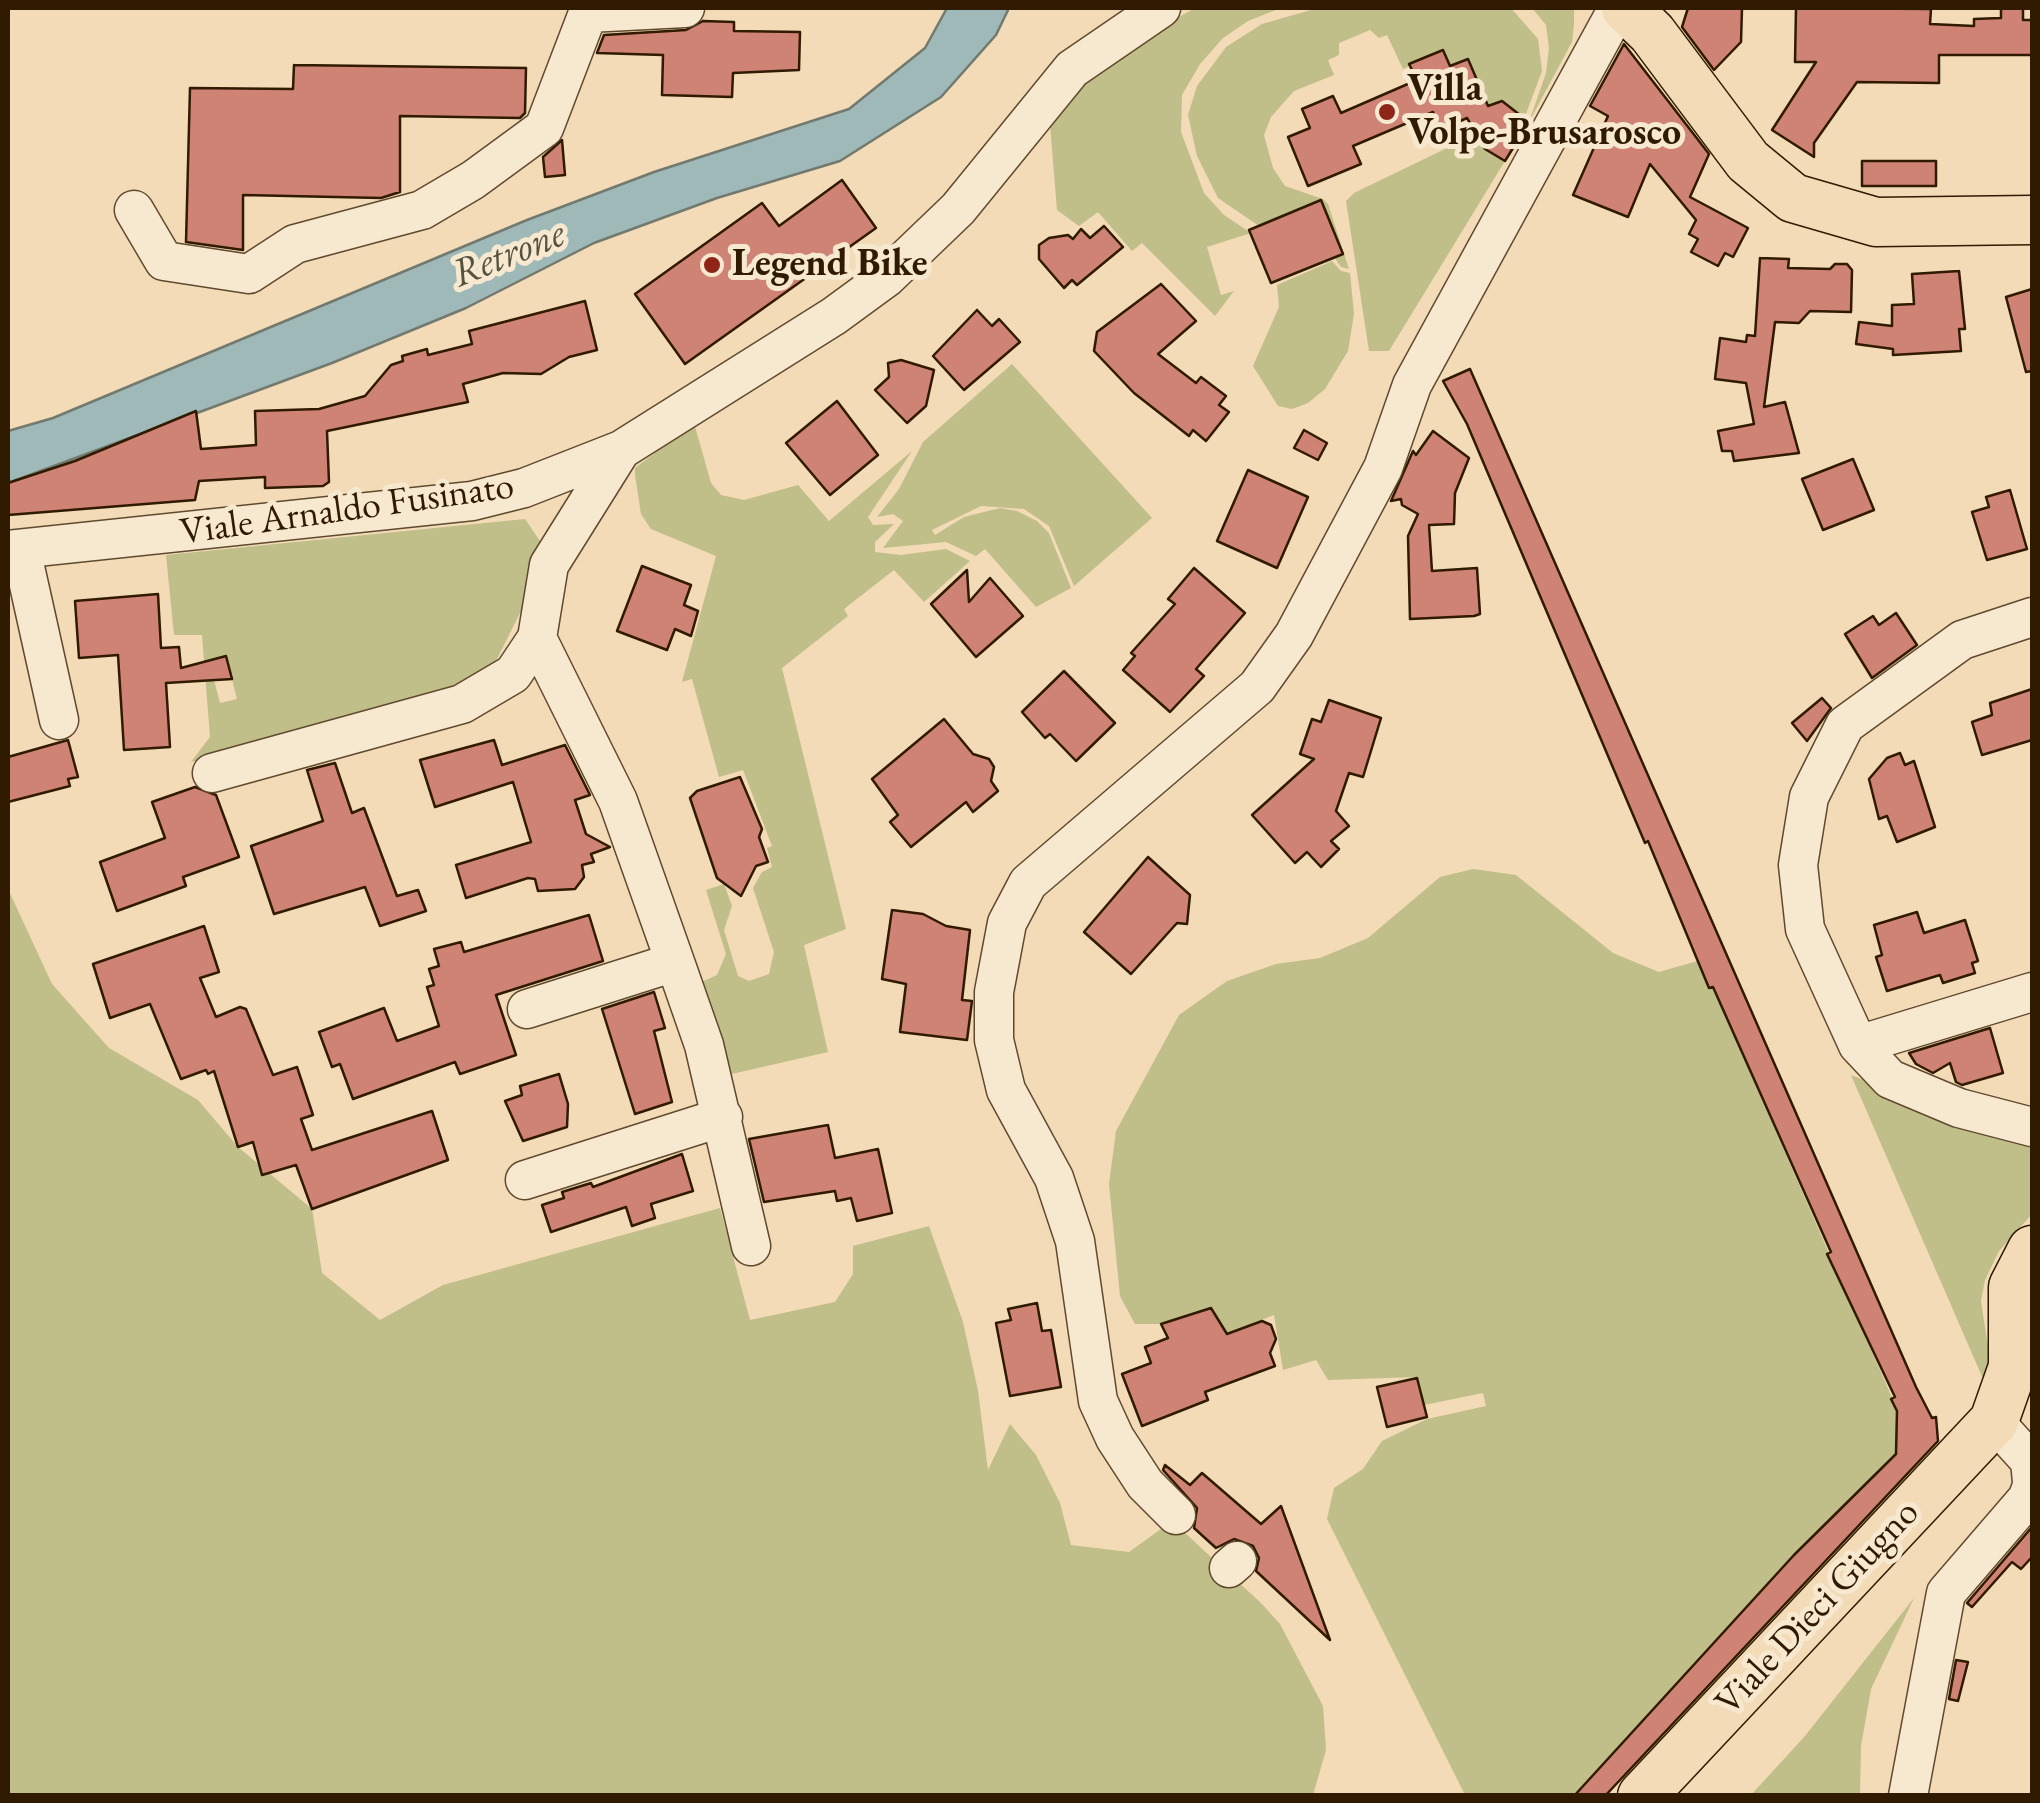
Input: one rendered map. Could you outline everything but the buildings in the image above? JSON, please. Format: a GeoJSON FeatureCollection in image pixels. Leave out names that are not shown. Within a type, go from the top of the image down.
{"type":"FeatureCollection","features":[{"type":"Feature","properties":{"kind":"main road"},"geometry":{"type":"LineString","coordinates":[[1639,14],[1748,161],[1793,198],[1876,222],[2032,220]]}},
{"type":"Feature","properties":{"kind":"main road"},"geometry":{"type":"LineString","coordinates":[[1994,1420],[2022,1368],[2012,1287],[2032,1250]]}},
{"type":"Feature","properties":{"kind":"main road","name":"Viale Dieci Giugno"},"geometry":{"type":"LineString","coordinates":[[1642,1796],[1994,1420]]}},
{"type":"Feature","properties":{"kind":"street"},"geometry":{"type":"LineString","coordinates":[[134,210],[164,261],[249,274],[295,244],[422,210],[473,180],[544,128],[588,12],[685,8]]}},
{"type":"Feature","properties":{"kind":"street","name":"Viale Arnaldo Fusinato"},"geometry":{"type":"LineString","coordinates":[[59,720],[14,550],[472,500],[524,488],[620,450],[834,316],[886,278],[958,209],[1072,69],[1161,8]]}},
{"type":"Feature","properties":{"kind":"street"},"geometry":{"type":"LineString","coordinates":[[1176,1515],[1146,1484],[1114,1438],[1098,1401],[1075,1241],[1054,1178],[1006,1090],[994,1040],[994,992],[1007,924],[1028,883],[1257,687],[1294,635],[1374,484],[1412,385],[1463,294],[1639,14]]}},
{"type":"Feature","properties":{"kind":"street"},"geometry":{"type":"LineString","coordinates":[[212,773],[462,704],[513,674],[537,638],[550,566],[620,450]]}},
{"type":"Feature","properties":{"kind":"street"},"geometry":{"type":"LineString","coordinates":[[2032,618],[1962,640],[1845,726],[1809,797],[1798,864],[1805,929],[1858,1045],[1890,1080],[1959,1108],[2032,1127]]}},
{"type":"Feature","properties":{"kind":"street"},"geometry":{"type":"LineString","coordinates":[[537,638],[618,801],[675,962],[723,1117],[750,1246]]}},
{"type":"Feature","properties":{"kind":"street"},"geometry":{"type":"LineString","coordinates":[[527,1010],[675,962]]}},
{"type":"Feature","properties":{"kind":"street"},"geometry":{"type":"LineString","coordinates":[[1858,1045],[2032,992]]}},
{"type":"Feature","properties":{"kind":"street"},"geometry":{"type":"LineString","coordinates":[[525,1180],[723,1117]]}},
{"type":"Feature","properties":{"kind":"street"},"geometry":{"type":"LineString","coordinates":[[1908,1796],[1946,1593],[2027,1499],[2032,1484],[2030,1461],[1994,1420]]}},
{"type":"Feature","properties":{"kind":"shaded area"},"geometry":{"type":"Polygon","coordinates":[[[1195,8],[1281,8],[1248,21],[1223,38],[1200,64],[1182,95],[1181,132],[1204,193],[1224,215],[1251,233],[1207,247],[1221,295],[1234,291],[1215,316],[1142,243],[1132,251],[1098,212],[1079,226],[1057,210],[1049,112],[1080,74],[1195,8]]]}},
{"type":"Feature","properties":{"kind":"shaded area"},"geometry":{"type":"Polygon","coordinates":[[[1318,8],[1511,8],[1538,39],[1542,71],[1524,119],[1502,101],[1488,106],[1450,66],[1442,50],[1403,69],[1387,35],[1379,38],[1370,30],[1339,43],[1339,55],[1328,60],[1334,75],[1294,91],[1271,117],[1264,135],[1273,168],[1285,186],[1323,199],[1328,204],[1349,269],[1341,267],[1334,257],[1321,200],[1259,226],[1218,198],[1197,156],[1188,115],[1197,86],[1226,47],[1262,24],[1318,8]]]}},
{"type":"Feature","properties":{"kind":"shaded area"},"geometry":{"type":"Polygon","coordinates":[[[1532,8],[1574,8],[1574,24],[1572,42],[1529,122],[1546,73],[1549,48],[1546,25],[1532,8]]]}},
{"type":"Feature","properties":{"kind":"shaded area"},"geometry":{"type":"Polygon","coordinates":[[[1476,134],[1485,149],[1505,161],[1389,351],[1369,351],[1346,201],[1354,193],[1476,134]]]}},
{"type":"Feature","properties":{"kind":"shaded area"},"geometry":{"type":"Polygon","coordinates":[[[1332,261],[1341,271],[1350,273],[1354,314],[1348,351],[1325,389],[1308,403],[1292,409],[1278,406],[1253,366],[1279,307],[1277,285],[1332,261]]]}},
{"type":"Feature","properties":{"kind":"shaded area"},"geometry":{"type":"Polygon","coordinates":[[[1012,364],[1152,518],[1074,586],[1049,526],[1024,509],[981,506],[932,530],[935,535],[964,517],[1000,508],[1037,521],[1049,533],[1071,588],[1036,607],[985,549],[976,556],[946,542],[883,548],[903,521],[893,514],[877,517],[899,489],[923,442],[1012,364]]]}},
{"type":"Feature","properties":{"kind":"shaded area"},"geometry":{"type":"Polygon","coordinates":[[[694,423],[711,483],[721,495],[744,500],[798,485],[829,521],[912,451],[868,517],[873,525],[894,524],[875,542],[875,552],[901,555],[946,549],[970,561],[924,602],[894,570],[844,609],[848,616],[782,668],[846,929],[804,945],[828,1052],[723,1076],[697,984],[717,975],[726,954],[706,890],[724,884],[732,906],[724,930],[738,976],[749,981],[769,974],[774,952],[753,888],[762,872],[772,867],[767,848],[772,846],[743,770],[719,777],[692,679],[682,682],[716,556],[651,529],[641,514],[635,475],[635,468],[694,423]]]}},
{"type":"Feature","properties":{"kind":"shaded area"},"geometry":{"type":"Polygon","coordinates":[[[525,519],[542,544],[525,603],[494,665],[450,694],[191,762],[210,737],[202,635],[174,635],[166,555],[525,519]],[[226,656],[209,661],[220,703],[237,699],[226,656]]]}},
{"type":"Feature","properties":{"kind":"shaded area"},"geometry":{"type":"Polygon","coordinates":[[[1473,869],[1516,875],[1613,953],[1659,972],[1701,960],[1904,1425],[1896,1425],[1896,1454],[1787,1563],[1574,1795],[1465,1795],[1327,1519],[1334,1488],[1363,1469],[1382,1441],[1427,1419],[1486,1406],[1483,1393],[1424,1405],[1416,1377],[1328,1380],[1316,1360],[1283,1370],[1274,1315],[1227,1334],[1214,1323],[1213,1308],[1161,1324],[1135,1324],[1120,1296],[1109,1184],[1116,1131],[1179,1015],[1227,981],[1276,964],[1320,958],[1368,938],[1440,877],[1473,869]]]}},
{"type":"Feature","properties":{"kind":"shaded area"},"geometry":{"type":"Polygon","coordinates":[[[8,889],[52,984],[109,1048],[198,1100],[238,1147],[312,1209],[322,1273],[380,1320],[443,1285],[720,1208],[750,1320],[835,1302],[853,1274],[853,1246],[929,1226],[963,1322],[978,1391],[988,1470],[1010,1424],[1036,1455],[1060,1503],[1071,1545],[1129,1552],[1172,1521],[1261,1603],[1280,1624],[1323,1706],[1326,1750],[1313,1795],[8,1795],[8,889]]]}},
{"type":"Feature","properties":{"kind":"shaded area"},"geometry":{"type":"Polygon","coordinates":[[[1851,1075],[2032,1144],[2032,1214],[1999,1251],[1985,1280],[1981,1301],[1991,1367],[1987,1388],[1851,1075]]]}},
{"type":"Feature","properties":{"kind":"shaded area"},"geometry":{"type":"Polygon","coordinates":[[[1914,1598],[1871,1689],[1861,1746],[1860,1795],[1751,1795],[1805,1736],[1914,1598]]]}},
{"type":"Feature","properties":{"kind":"water","name":"Retrone"},"geometry":{"type":"Polygon","coordinates":[[[947,8],[1009,8],[996,35],[941,97],[840,161],[717,198],[594,243],[466,308],[332,363],[8,483],[8,431],[53,418],[527,220],[654,172],[849,109],[925,48],[947,8]]]}},
{"type":"Feature","properties":{"kind":"place","name":"Villa Volpe-Brusarosco"},"geometry":{"type":"Point","coordinates":[1387,112]}},
{"type":"Feature","properties":{"kind":"place","name":"Legend Bike"},"geometry":{"type":"Point","coordinates":[712,265]}}]}
